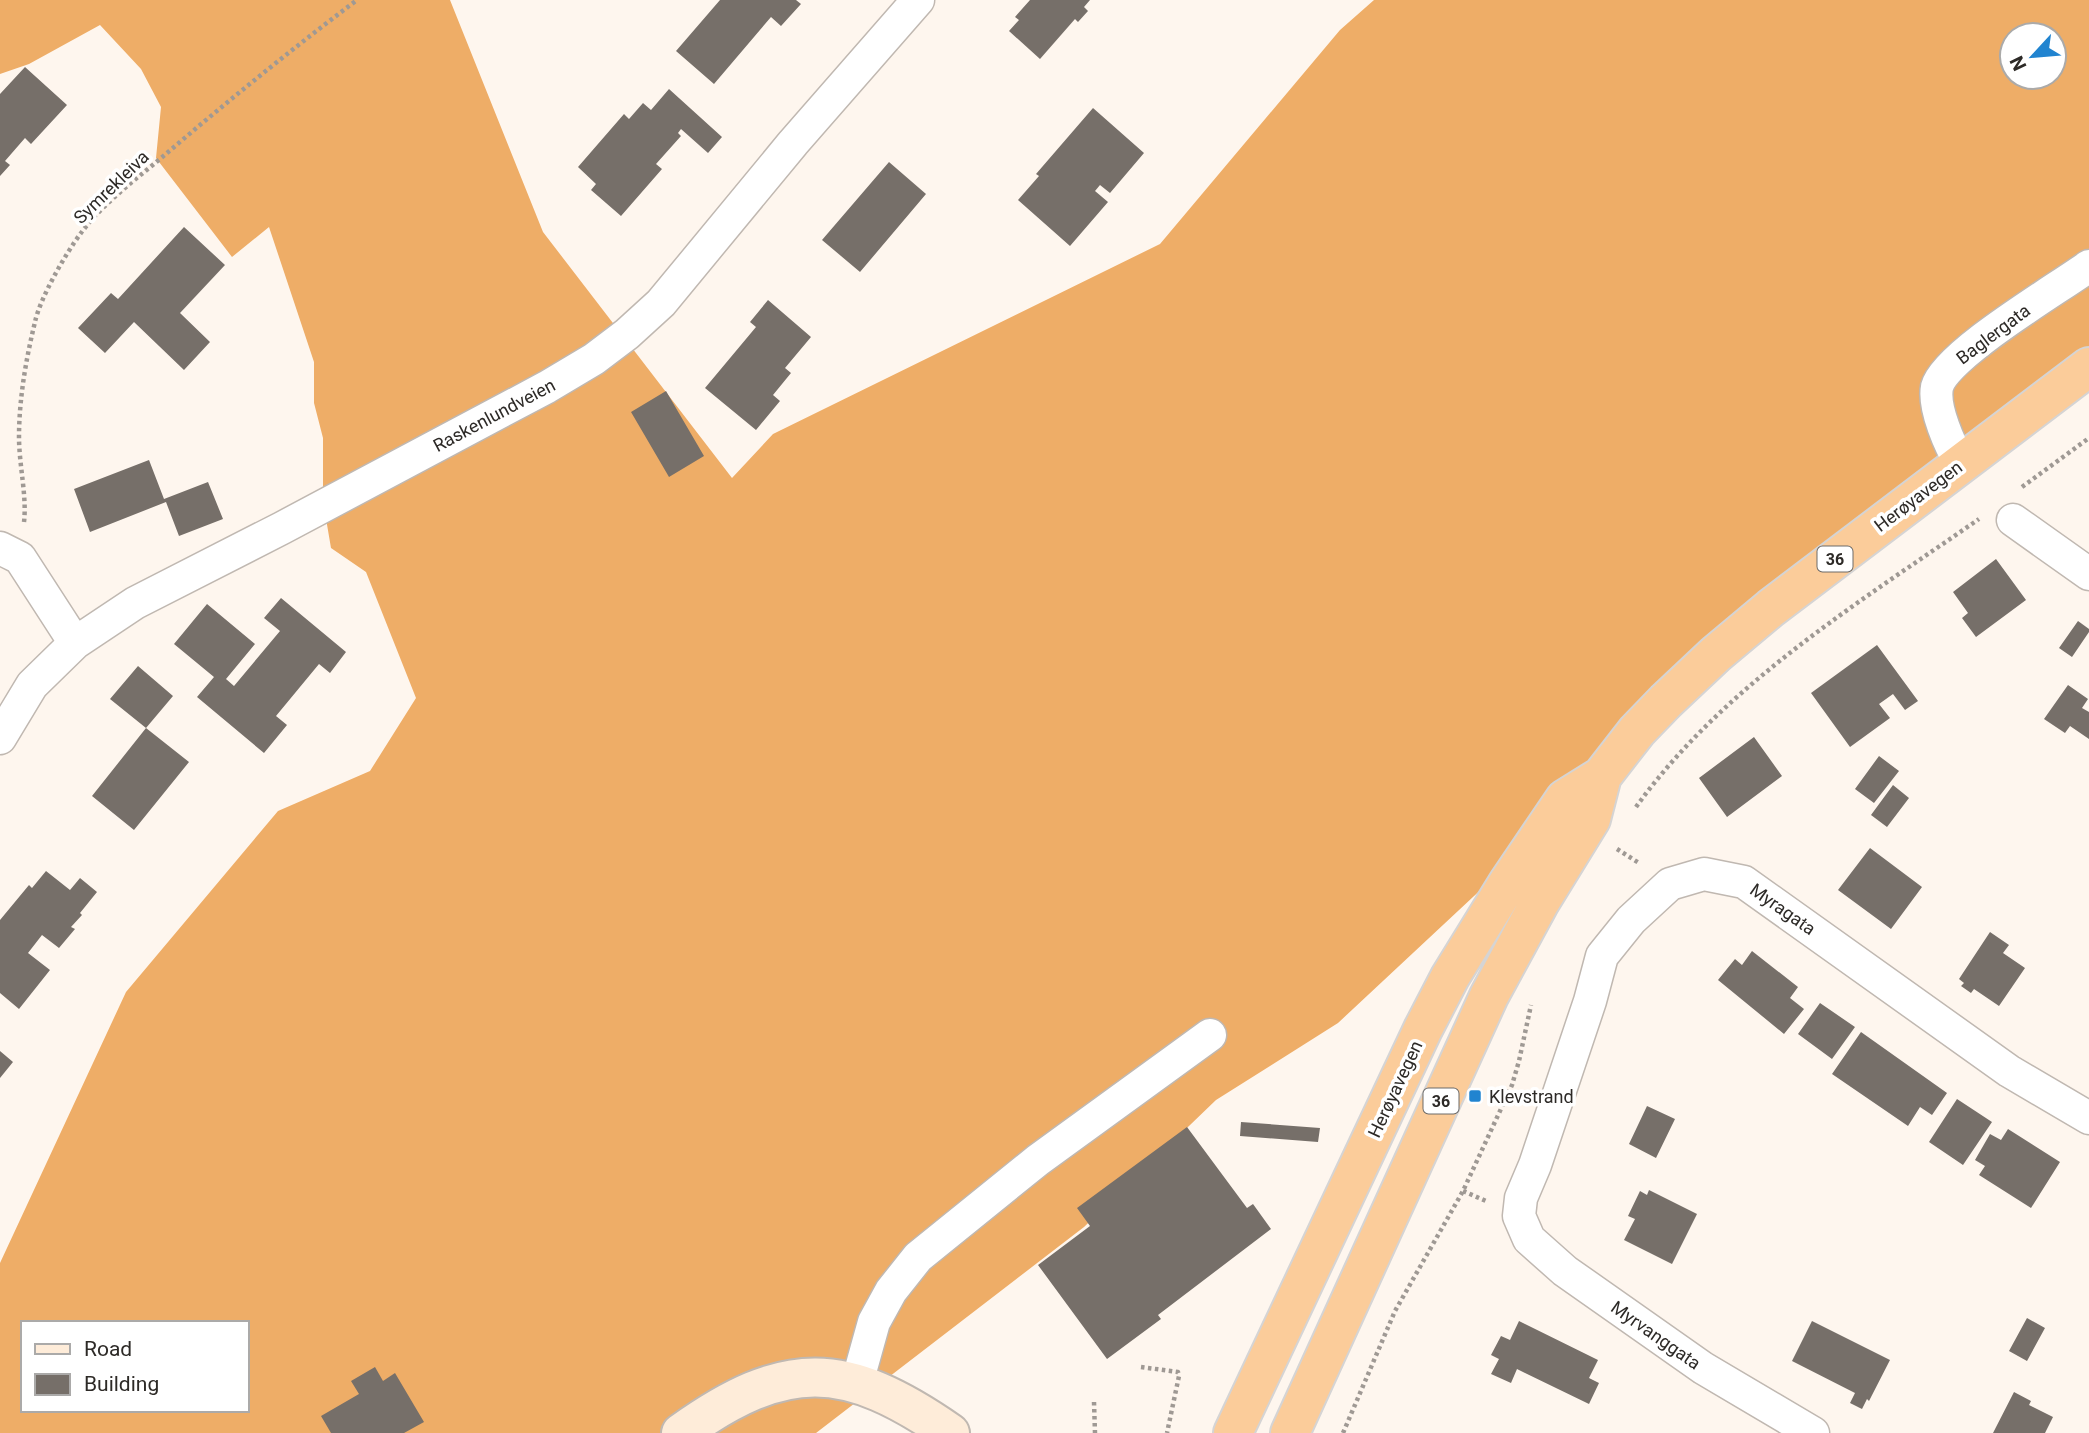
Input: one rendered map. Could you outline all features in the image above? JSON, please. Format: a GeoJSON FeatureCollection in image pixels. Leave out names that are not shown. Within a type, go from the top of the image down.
{"type":"FeatureCollection","features":[{"type":"Feature","properties":{"kind":"highway","name":"Herøyavegen"},"geometry":{"type":"LineString","coordinates":[[1233,1433],[1450,977],[1508,883],[1565,799],[1602,776],[1637,731],[1716,654],[1771,608],[2089,367]]}},
{"type":"Feature","properties":{"kind":"highway","name":"Herøyavegen"},"geometry":{"type":"LineString","coordinates":[[1290,1433],[1489,996],[1540,902],[1591,819],[1602,776]]}},
{"type":"Feature","properties":{"kind":"main road"},"geometry":{"type":"LineString","coordinates":[[681,1433],[752,1389],[773,1382],[816,1377],[838,1378],[857,1383],[896,1400],[950,1433]]}},
{"type":"Feature","properties":{"kind":"street","name":"Raskenlundveien"},"geometry":{"type":"LineString","coordinates":[[0,738],[32,685],[75,643],[135,603],[547,387],[594,359],[627,334],[661,303],[793,143],[918,0]]}},
{"type":"Feature","properties":{"kind":"street","name":"Baglergata"},"geometry":{"type":"LineString","coordinates":[[1961,464],[1951,446],[1938,405],[1937,386],[1946,371],[1978,342],[2089,266]]}},
{"type":"Feature","properties":{"kind":"street"},"geometry":{"type":"LineString","coordinates":[[2013,520],[2089,574]]}},
{"type":"Feature","properties":{"kind":"street"},"geometry":{"type":"LineString","coordinates":[[10,553],[75,643]]}},
{"type":"Feature","properties":{"kind":"street","name":"Myragata"},"geometry":{"type":"LineString","coordinates":[[1519,1216],[1521,1198],[1535,1165],[1590,1001],[1601,956],[1631,920],[1670,884],[1704,874],[1744,882],[2008,1071],[2089,1118]]}},
{"type":"Feature","properties":{"kind":"street"},"geometry":{"type":"LineString","coordinates":[[857,1383],[874,1322],[891,1291],[918,1257],[1038,1160],[1210,1035]]}},
{"type":"Feature","properties":{"kind":"street","name":"Myrvanggata"},"geometry":{"type":"LineString","coordinates":[[1519,1216],[1529,1239],[1565,1271],[1703,1368],[1813,1433]]}},
{"type":"Feature","properties":{"kind":"path","name":"Symrekleiva"},"geometry":{"type":"LineString","coordinates":[[10,553],[25,511],[20,476],[19,435],[25,366],[35,318],[55,276],[81,232],[113,199],[272,65],[357,0]]}},
{"type":"Feature","properties":{"kind":"path"},"geometry":{"type":"LineString","coordinates":[[1142,1367],[1178,1372],[1167,1433]]}},
{"type":"Feature","properties":{"kind":"path"},"geometry":{"type":"LineString","coordinates":[[1094,1402],[1095,1433]]}},
{"type":"Feature","properties":{"kind":"shaded area"},"geometry":{"type":"Polygon","coordinates":[[[0,0],[450,0],[543,232],[732,478],[773,434],[1160,244],[1340,30],[1374,0],[2089,0],[2089,364],[1734,643],[1534,840],[1338,1023],[1216,1100],[1084,1227],[816,1433],[0,1433],[0,1263],[126,992],[278,811],[370,771],[416,698],[366,572],[331,548],[323,501],[323,438],[314,403],[314,362],[269,227],[232,257],[156,158],[161,107],[141,69],[100,25],[29,64],[0,74],[0,0]]]}},
{"type":"Feature","properties":{"kind":"building"},"geometry":{"type":"Polygon","coordinates":[[[720,0],[796,0],[801,4],[781,26],[771,17],[714,84],[676,51],[720,0]]]}},
{"type":"Feature","properties":{"kind":"building"},"geometry":{"type":"Polygon","coordinates":[[[1030,0],[1090,0],[1084,7],[1088,11],[1078,22],[1075,19],[1040,59],[1009,31],[1019,20],[1015,17],[1030,0]]]}},
{"type":"Feature","properties":{"kind":"building"},"geometry":{"type":"Polygon","coordinates":[[[25,67],[67,105],[31,144],[25,138],[5,161],[10,165],[0,176],[0,94],[25,67]]]}},
{"type":"Feature","properties":{"kind":"building"},"geometry":{"type":"Polygon","coordinates":[[[669,89],[722,137],[708,153],[681,129],[678,133],[681,136],[656,164],[662,169],[621,216],[591,190],[596,184],[578,167],[624,114],[629,119],[643,103],[651,110],[669,89]]]}},
{"type":"Feature","properties":{"kind":"building"},"geometry":{"type":"Polygon","coordinates":[[[1093,108],[1144,153],[1110,193],[1100,185],[1095,191],[1108,202],[1070,246],[1018,200],[1039,176],[1036,174],[1093,108]]]}},
{"type":"Feature","properties":{"kind":"building"},"geometry":{"type":"Polygon","coordinates":[[[889,162],[926,194],[860,272],[822,240],[889,162]]]}},
{"type":"Feature","properties":{"kind":"building"},"geometry":{"type":"Polygon","coordinates":[[[184,227],[225,265],[180,313],[210,342],[184,370],[134,322],[105,353],[78,328],[111,293],[118,299],[184,227]]]}},
{"type":"Feature","properties":{"kind":"building"},"geometry":{"type":"Polygon","coordinates":[[[768,300],[811,337],[785,368],[791,373],[773,395],[780,401],[756,430],[705,388],[756,327],[750,322],[768,300]]]}},
{"type":"Feature","properties":{"kind":"building"},"geometry":{"type":"Polygon","coordinates":[[[666,391],[704,456],[669,477],[631,412],[666,391]]]}},
{"type":"Feature","properties":{"kind":"building"},"geometry":{"type":"Polygon","coordinates":[[[149,460],[164,499],[208,482],[223,519],[179,536],[166,502],[90,532],[74,489],[149,460]]]}},
{"type":"Feature","properties":{"kind":"building"},"geometry":{"type":"Polygon","coordinates":[[[1996,559],[2026,600],[1976,637],[1962,618],[1968,613],[1953,592],[1996,559]]]}},
{"type":"Feature","properties":{"kind":"building"},"geometry":{"type":"Polygon","coordinates":[[[281,598],[346,652],[330,673],[319,664],[276,716],[287,725],[264,753],[197,697],[214,677],[174,644],[207,604],[255,644],[226,679],[234,686],[280,631],[264,618],[281,598]]]}},
{"type":"Feature","properties":{"kind":"building"},"geometry":{"type":"Polygon","coordinates":[[[2078,621],[2089,629],[2089,632],[2072,657],[2059,648],[2078,621]]]}},
{"type":"Feature","properties":{"kind":"building"},"geometry":{"type":"Polygon","coordinates":[[[1877,645],[1918,701],[1905,710],[1893,694],[1879,704],[1890,718],[1850,747],[1811,693],[1877,645]]]}},
{"type":"Feature","properties":{"kind":"building"},"geometry":{"type":"Polygon","coordinates":[[[138,666],[173,696],[146,728],[110,699],[138,666]]]}},
{"type":"Feature","properties":{"kind":"building"},"geometry":{"type":"Polygon","coordinates":[[[2068,685],[2088,699],[2082,708],[2089,712],[2089,739],[2070,726],[2065,733],[2044,719],[2068,685]]]}},
{"type":"Feature","properties":{"kind":"building"},"geometry":{"type":"Polygon","coordinates":[[[146,728],[189,762],[134,830],[92,796],[146,728]]]}},
{"type":"Feature","properties":{"kind":"building"},"geometry":{"type":"Polygon","coordinates":[[[1754,737],[1782,776],[1727,817],[1699,778],[1754,737]]]}},
{"type":"Feature","properties":{"kind":"building"},"geometry":{"type":"Polygon","coordinates":[[[1879,756],[1899,771],[1874,803],[1855,789],[1879,756]]]}},
{"type":"Feature","properties":{"kind":"building"},"geometry":{"type":"Polygon","coordinates":[[[1893,785],[1909,798],[1887,827],[1871,815],[1893,785]]]}},
{"type":"Feature","properties":{"kind":"building"},"geometry":{"type":"Polygon","coordinates":[[[1870,848],[1922,887],[1891,929],[1838,890],[1870,848]]]}},
{"type":"Feature","properties":{"kind":"building"},"geometry":{"type":"Polygon","coordinates":[[[46,871],[70,890],[80,878],[97,892],[71,927],[75,929],[59,948],[42,935],[28,953],[50,970],[19,1009],[0,993],[0,920],[29,885],[32,888],[46,871]]]}},
{"type":"Feature","properties":{"kind":"building"},"geometry":{"type":"Polygon","coordinates":[[[1990,932],[2009,945],[2003,953],[2025,968],[1999,1006],[1974,989],[1971,993],[1961,986],[1964,983],[1959,979],[1990,932]]]}},
{"type":"Feature","properties":{"kind":"building"},"geometry":{"type":"Polygon","coordinates":[[[1752,951],[1798,987],[1790,998],[1804,1009],[1784,1034],[1718,980],[1735,959],[1742,965],[1752,951]]]}},
{"type":"Feature","properties":{"kind":"building"},"geometry":{"type":"Polygon","coordinates":[[[1820,1003],[1855,1027],[1832,1059],[1798,1034],[1820,1003]]]}},
{"type":"Feature","properties":{"kind":"building"},"geometry":{"type":"Polygon","coordinates":[[[1861,1032],[1947,1093],[1932,1115],[1920,1107],[1908,1126],[1832,1074],[1861,1032]]]}},
{"type":"Feature","properties":{"kind":"building"},"geometry":{"type":"Polygon","coordinates":[[[0,1051],[13,1062],[0,1078],[0,1051]]]}},
{"type":"Feature","properties":{"kind":"building"},"geometry":{"type":"Polygon","coordinates":[[[1957,1099],[1992,1122],[1963,1165],[1929,1142],[1957,1099]]]}},
{"type":"Feature","properties":{"kind":"building"},"geometry":{"type":"Polygon","coordinates":[[[1647,1106],[1675,1119],[1656,1158],[1629,1144],[1647,1106]]]}},
{"type":"Feature","properties":{"kind":"building"},"geometry":{"type":"Polygon","coordinates":[[[1241,1122],[1320,1128],[1318,1142],[1240,1136],[1241,1122]]]}},
{"type":"Feature","properties":{"kind":"building"},"geometry":{"type":"Polygon","coordinates":[[[1187,1127],[1247,1208],[1253,1204],[1271,1229],[1158,1315],[1161,1319],[1107,1359],[1038,1265],[1090,1226],[1077,1208],[1187,1127]]]}},
{"type":"Feature","properties":{"kind":"building"},"geometry":{"type":"Polygon","coordinates":[[[2008,1129],[2060,1162],[2031,1208],[1979,1175],[1985,1166],[1975,1160],[1990,1134],[2001,1140],[2008,1129]]]}},
{"type":"Feature","properties":{"kind":"building"},"geometry":{"type":"Polygon","coordinates":[[[1649,1190],[1697,1214],[1672,1264],[1624,1240],[1635,1219],[1628,1216],[1640,1191],[1647,1195],[1649,1190]]]}},
{"type":"Feature","properties":{"kind":"building"},"geometry":{"type":"Polygon","coordinates":[[[2027,1318],[2045,1328],[2027,1361],[2009,1351],[2027,1318]]]}},
{"type":"Feature","properties":{"kind":"building"},"geometry":{"type":"Polygon","coordinates":[[[1519,1321],[1598,1360],[1589,1378],[1599,1383],[1589,1404],[1517,1369],[1511,1383],[1491,1374],[1499,1359],[1491,1355],[1501,1336],[1510,1340],[1519,1321]]]}},
{"type":"Feature","properties":{"kind":"building"},"geometry":{"type":"Polygon","coordinates":[[[1812,1321],[1890,1360],[1869,1401],[1867,1399],[1862,1409],[1850,1403],[1855,1393],[1792,1361],[1812,1321]]]}},
{"type":"Feature","properties":{"kind":"building"},"geometry":{"type":"Polygon","coordinates":[[[375,1367],[383,1381],[395,1373],[424,1422],[404,1433],[331,1433],[321,1416],[359,1394],[351,1381],[375,1367]]]}},
{"type":"Feature","properties":{"kind":"building"},"geometry":{"type":"Polygon","coordinates":[[[2014,1392],[2031,1401],[2029,1405],[2053,1417],[2045,1433],[1993,1433],[2014,1392]]]}},
{"type":"Feature","properties":{"kind":"place","name":"Klevstrand"},"geometry":{"type":"Point","coordinates":[1475,1096]}}]}
